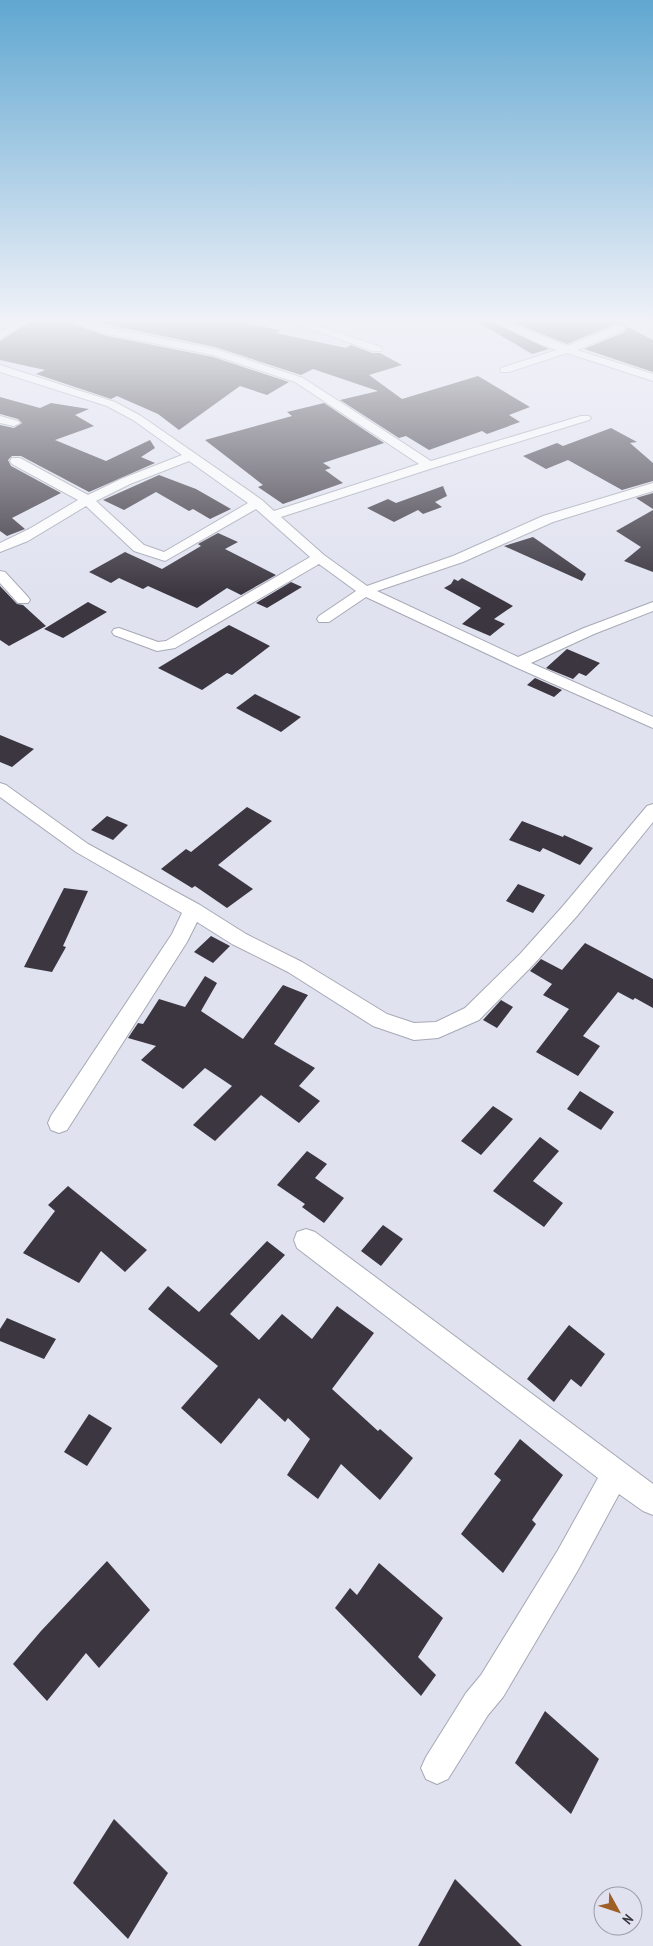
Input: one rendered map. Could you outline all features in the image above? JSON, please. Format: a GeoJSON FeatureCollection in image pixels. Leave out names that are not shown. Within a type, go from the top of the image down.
{"type":"FeatureCollection","features":[{"type":"Feature","properties":{"kind":"street"},"geometry":{"type":"LineString","coordinates":[[125,412],[137,418],[257,503],[319,558],[365,591],[518,663],[653,723]]}},
{"type":"Feature","properties":{"kind":"street"},"geometry":{"type":"LineString","coordinates":[[348,412],[429,465]]}},
{"type":"Feature","properties":{"kind":"street"},"geometry":{"type":"LineString","coordinates":[[272,516],[429,465],[585,418]]}},
{"type":"Feature","properties":{"kind":"street"},"geometry":{"type":"LineString","coordinates":[[0,420],[14,422]]}},
{"type":"Feature","properties":{"kind":"street"},"geometry":{"type":"LineString","coordinates":[[0,548],[36,532],[87,500],[133,478],[191,456]]}},
{"type":"Feature","properties":{"kind":"street"},"geometry":{"type":"LineString","coordinates":[[16,461],[87,500],[139,548],[165,557],[257,503]]}},
{"type":"Feature","properties":{"kind":"street"},"geometry":{"type":"LineString","coordinates":[[324,619],[365,591],[458,559],[548,519],[653,487]]}},
{"type":"Feature","properties":{"kind":"street"},"geometry":{"type":"LineString","coordinates":[[120,632],[157,647],[170,645],[319,558]]}},
{"type":"Feature","properties":{"kind":"street"},"geometry":{"type":"LineString","coordinates":[[0,575],[23,600]]}},
{"type":"Feature","properties":{"kind":"street"},"geometry":{"type":"LineString","coordinates":[[518,663],[589,631],[653,606]]}},
{"type":"Feature","properties":{"kind":"street"},"geometry":{"type":"LineString","coordinates":[[0,789],[82,848],[193,910],[238,939],[295,967],[380,1020],[414,1032],[438,1030],[472,1014],[527,959],[570,911],[653,810]]}},
{"type":"Feature","properties":{"kind":"street"},"geometry":{"type":"LineString","coordinates":[[59,1123],[180,936],[193,910]]}},
{"type":"Feature","properties":{"kind":"street"},"geometry":{"type":"LineString","coordinates":[[306,1240],[653,1501]]}},
{"type":"Feature","properties":{"kind":"street"},"geometry":{"type":"LineString","coordinates":[[437,1768],[477,1704],[492,1686],[558,1577],[615,1474]]}},
{"type":"Feature","properties":{"kind":"building"},"geometry":{"type":"Polygon","coordinates":[[[0,412],[82,412],[75,415],[94,426],[55,440],[106,461],[150,440],[155,448],[141,457],[155,463],[89,492],[21,456],[12,456],[8,460],[11,466],[61,493],[12,518],[25,529],[7,536],[0,531],[0,425],[14,428],[22,423],[18,419],[0,414],[0,412]]]}},
{"type":"Feature","properties":{"kind":"building"},"geometry":{"type":"Polygon","coordinates":[[[153,412],[204,412],[179,430],[153,412]]]}},
{"type":"Feature","properties":{"kind":"building"},"geometry":{"type":"Polygon","coordinates":[[[287,412],[337,412],[384,443],[323,463],[331,468],[325,470],[343,483],[283,504],[258,487],[263,485],[205,440],[292,416],[287,412]]]}},
{"type":"Feature","properties":{"kind":"building"},"geometry":{"type":"Polygon","coordinates":[[[358,412],[517,412],[509,415],[520,422],[487,434],[482,431],[429,450],[406,436],[399,438],[358,412]]]}},
{"type":"Feature","properties":{"kind":"building"},"geometry":{"type":"Polygon","coordinates":[[[611,428],[637,442],[630,443],[653,463],[653,481],[622,490],[568,460],[546,469],[523,456],[557,443],[563,446],[611,428]]]}},
{"type":"Feature","properties":{"kind":"building"},"geometry":{"type":"Polygon","coordinates":[[[159,475],[196,489],[231,509],[210,519],[193,509],[189,511],[156,492],[124,510],[103,500],[159,475]]]}},
{"type":"Feature","properties":{"kind":"building"},"geometry":{"type":"Polygon","coordinates":[[[443,486],[447,496],[435,502],[442,507],[423,514],[418,510],[394,522],[367,508],[388,499],[396,503],[443,486]]]}},
{"type":"Feature","properties":{"kind":"building"},"geometry":{"type":"Polygon","coordinates":[[[653,493],[653,509],[636,498],[653,493]]]}},
{"type":"Feature","properties":{"kind":"building"},"geometry":{"type":"Polygon","coordinates":[[[653,510],[653,572],[624,561],[641,547],[616,531],[653,510]]]}},
{"type":"Feature","properties":{"kind":"building"},"geometry":{"type":"Polygon","coordinates":[[[218,533],[238,542],[225,549],[276,575],[241,595],[227,588],[197,608],[148,586],[143,589],[119,578],[111,583],[89,572],[125,552],[162,569],[201,546],[198,544],[218,533]]]}},
{"type":"Feature","properties":{"kind":"building"},"geometry":{"type":"Polygon","coordinates":[[[533,537],[586,574],[582,581],[504,546],[533,537]]]}},
{"type":"Feature","properties":{"kind":"building"},"geometry":{"type":"Polygon","coordinates":[[[462,578],[513,606],[494,619],[505,624],[490,636],[462,624],[481,608],[444,588],[451,584],[454,579],[458,581],[462,578]]]}},
{"type":"Feature","properties":{"kind":"building"},"geometry":{"type":"Polygon","coordinates":[[[291,582],[302,587],[267,608],[256,603],[291,582]]]}},
{"type":"Feature","properties":{"kind":"building"},"geometry":{"type":"Polygon","coordinates":[[[0,586],[17,604],[23,605],[46,626],[9,646],[0,640],[0,586]]]}},
{"type":"Feature","properties":{"kind":"building"},"geometry":{"type":"Polygon","coordinates":[[[88,602],[107,612],[63,638],[44,629],[88,602]]]}},
{"type":"Feature","properties":{"kind":"building"},"geometry":{"type":"Polygon","coordinates":[[[229,625],[270,646],[232,675],[227,673],[202,690],[158,668],[229,625]]]}},
{"type":"Feature","properties":{"kind":"building"},"geometry":{"type":"Polygon","coordinates":[[[567,649],[600,663],[586,676],[579,673],[573,679],[546,668],[567,649]]]}},
{"type":"Feature","properties":{"kind":"building"},"geometry":{"type":"Polygon","coordinates":[[[535,678],[562,690],[554,697],[527,685],[535,678]]]}},
{"type":"Feature","properties":{"kind":"building"},"geometry":{"type":"Polygon","coordinates":[[[255,694],[301,717],[281,732],[236,708],[255,694]]]}},
{"type":"Feature","properties":{"kind":"building"},"geometry":{"type":"Polygon","coordinates":[[[0,735],[34,749],[12,767],[0,762],[0,735]]]}},
{"type":"Feature","properties":{"kind":"building"},"geometry":{"type":"Polygon","coordinates":[[[247,807],[272,821],[218,865],[253,889],[227,908],[195,886],[192,888],[161,869],[186,849],[191,852],[247,807]]]}},
{"type":"Feature","properties":{"kind":"building"},"geometry":{"type":"Polygon","coordinates":[[[107,816],[128,825],[113,840],[91,830],[107,816]]]}},
{"type":"Feature","properties":{"kind":"building"},"geometry":{"type":"Polygon","coordinates":[[[522,821],[563,837],[564,835],[593,848],[580,865],[543,848],[540,852],[509,840],[522,821]]]}},
{"type":"Feature","properties":{"kind":"building"},"geometry":{"type":"Polygon","coordinates":[[[518,884],[545,895],[533,913],[506,901],[518,884]]]}},
{"type":"Feature","properties":{"kind":"building"},"geometry":{"type":"Polygon","coordinates":[[[64,888],[88,891],[63,946],[66,947],[52,972],[24,967],[64,888]]]}},
{"type":"Feature","properties":{"kind":"building"},"geometry":{"type":"Polygon","coordinates":[[[211,936],[230,946],[213,963],[194,952],[211,936]]]}},
{"type":"Feature","properties":{"kind":"building"},"geometry":{"type":"Polygon","coordinates":[[[585,943],[653,979],[653,1008],[635,998],[633,1000],[618,992],[583,1036],[600,1046],[578,1076],[536,1052],[569,1009],[543,995],[552,984],[530,971],[541,959],[562,970],[585,943]]]}},
{"type":"Feature","properties":{"kind":"building"},"geometry":{"type":"Polygon","coordinates":[[[205,976],[217,983],[201,1011],[243,1039],[283,985],[308,995],[274,1044],[315,1068],[299,1086],[320,1101],[299,1123],[261,1095],[215,1141],[193,1125],[232,1086],[205,1068],[183,1089],[141,1060],[156,1046],[128,1038],[138,1023],[143,1024],[159,999],[185,1007],[205,976]]]}},
{"type":"Feature","properties":{"kind":"building"},"geometry":{"type":"Polygon","coordinates":[[[501,1000],[513,1007],[497,1028],[483,1020],[501,1000]]]}},
{"type":"Feature","properties":{"kind":"building"},"geometry":{"type":"Polygon","coordinates":[[[580,1091],[614,1112],[601,1130],[567,1109],[580,1091]]]}},
{"type":"Feature","properties":{"kind":"building"},"geometry":{"type":"Polygon","coordinates":[[[493,1106],[513,1119],[481,1155],[461,1141],[493,1106]]]}},
{"type":"Feature","properties":{"kind":"building"},"geometry":{"type":"Polygon","coordinates":[[[540,1137],[559,1151],[533,1181],[563,1203],[544,1227],[493,1191],[540,1137]]]}},
{"type":"Feature","properties":{"kind":"building"},"geometry":{"type":"Polygon","coordinates":[[[307,1151],[327,1164],[315,1178],[344,1198],[324,1223],[302,1207],[305,1204],[277,1185],[307,1151]]]}},
{"type":"Feature","properties":{"kind":"building"},"geometry":{"type":"Polygon","coordinates":[[[68,1186],[147,1250],[125,1272],[101,1251],[79,1283],[23,1253],[55,1211],[48,1205],[68,1186]]]}},
{"type":"Feature","properties":{"kind":"building"},"geometry":{"type":"Polygon","coordinates":[[[383,1225],[403,1239],[381,1266],[361,1251],[383,1225]]]}},
{"type":"Feature","properties":{"kind":"building"},"geometry":{"type":"Polygon","coordinates":[[[267,1241],[285,1255],[230,1314],[259,1340],[282,1314],[312,1339],[337,1306],[374,1333],[332,1389],[378,1431],[380,1429],[413,1458],[380,1500],[341,1464],[318,1499],[287,1475],[310,1439],[288,1418],[285,1422],[259,1398],[221,1444],[181,1408],[218,1366],[148,1309],[168,1286],[199,1312],[267,1241]]]}},
{"type":"Feature","properties":{"kind":"building"},"geometry":{"type":"Polygon","coordinates":[[[7,1318],[56,1339],[44,1359],[0,1341],[0,1329],[7,1318]]]}},
{"type":"Feature","properties":{"kind":"building"},"geometry":{"type":"Polygon","coordinates":[[[569,1325],[605,1354],[581,1387],[571,1379],[554,1402],[527,1379],[569,1325]]]}},
{"type":"Feature","properties":{"kind":"building"},"geometry":{"type":"Polygon","coordinates":[[[89,1414],[112,1428],[87,1466],[64,1452],[89,1414]]]}},
{"type":"Feature","properties":{"kind":"building"},"geometry":{"type":"Polygon","coordinates":[[[520,1439],[563,1475],[532,1520],[536,1524],[503,1573],[461,1534],[501,1480],[494,1474],[520,1439]]]}},
{"type":"Feature","properties":{"kind":"building"},"geometry":{"type":"Polygon","coordinates":[[[107,1561],[150,1610],[99,1668],[86,1653],[47,1701],[13,1664],[41,1631],[107,1561]]]}},
{"type":"Feature","properties":{"kind":"building"},"geometry":{"type":"Polygon","coordinates":[[[379,1563],[443,1618],[418,1657],[436,1675],[421,1696],[335,1608],[350,1588],[357,1595],[379,1563]]]}},
{"type":"Feature","properties":{"kind":"building"},"geometry":{"type":"Polygon","coordinates":[[[545,1711],[599,1759],[571,1814],[515,1763],[545,1711]]]}},
{"type":"Feature","properties":{"kind":"building"},"geometry":{"type":"Polygon","coordinates":[[[114,1819],[168,1873],[128,1939],[73,1883],[114,1819]]]}},
{"type":"Feature","properties":{"kind":"building"},"geometry":{"type":"Polygon","coordinates":[[[455,1879],[522,1946],[418,1946],[455,1879]]]}}]}
